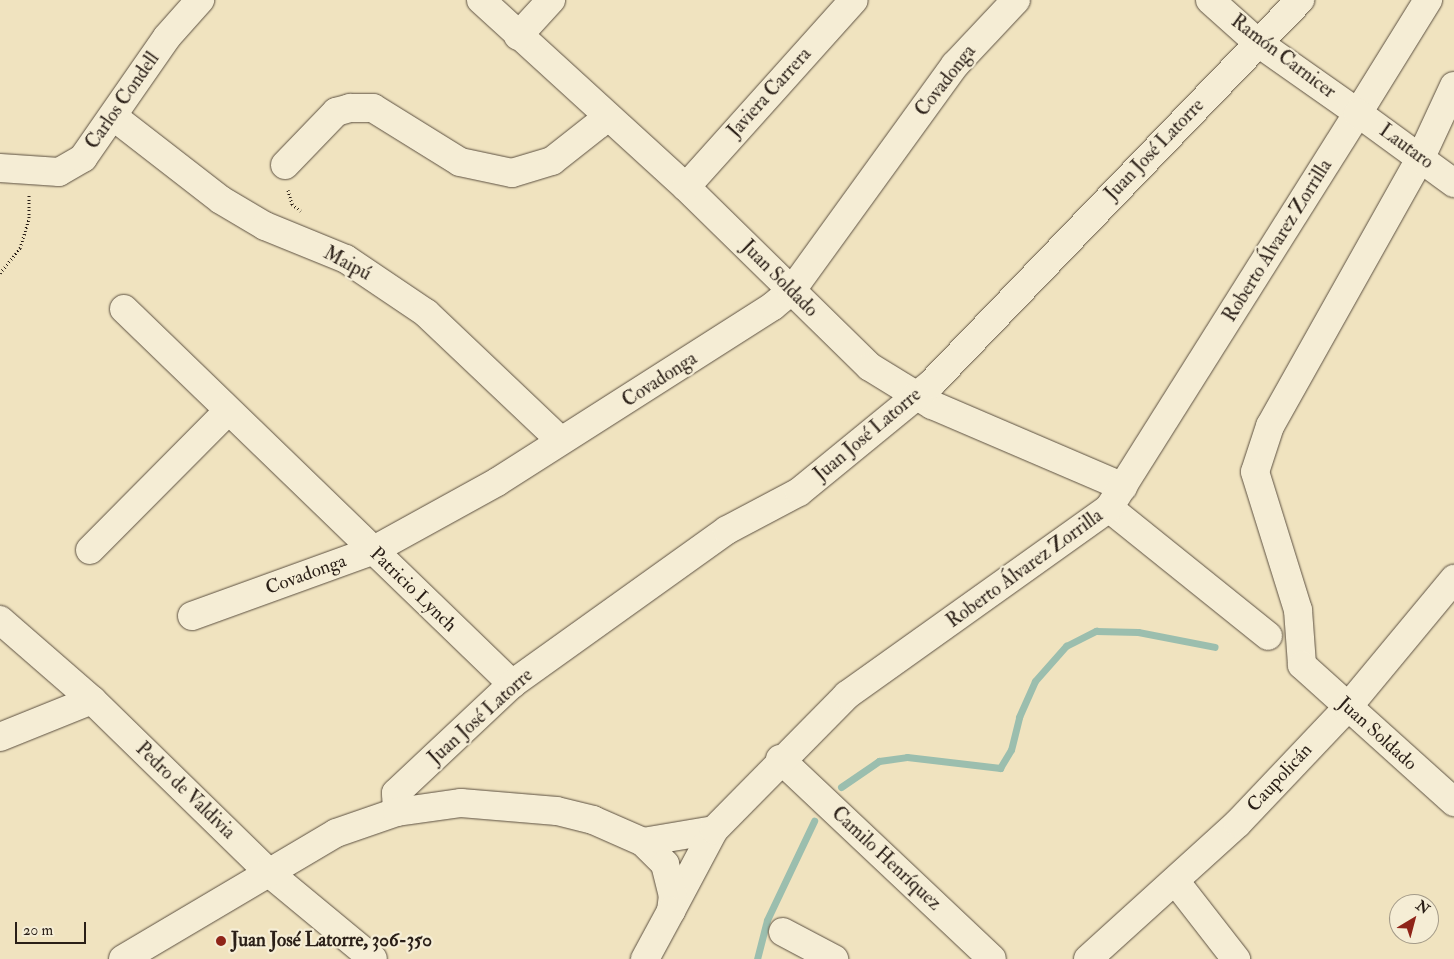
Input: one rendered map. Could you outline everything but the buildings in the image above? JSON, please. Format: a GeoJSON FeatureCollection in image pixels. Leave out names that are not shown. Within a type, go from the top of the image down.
{"type":"FeatureCollection","features":[{"type":"Feature","properties":{"kind":"street","name":"Carlos Condell"},"geometry":{"type":"LineString","coordinates":[[0,168],[59,172],[84,158],[168,37],[200,0]]}},
{"type":"Feature","properties":{"kind":"street","name":"Juan Soldado"},"geometry":{"type":"LineString","coordinates":[[481,0],[518,36],[686,186],[849,349],[916,396],[1116,498],[1268,636]]}},
{"type":"Feature","properties":{"kind":"street"},"geometry":{"type":"LineString","coordinates":[[518,36],[551,0]]}},
{"type":"Feature","properties":{"kind":"street","name":"Javiera Carrera"},"geometry":{"type":"LineString","coordinates":[[686,186],[854,0]]}},
{"type":"Feature","properties":{"kind":"street","name":"Covadonga"},"geometry":{"type":"LineString","coordinates":[[192,616],[372,551],[497,482],[559,439],[636,397],[792,290],[955,65],[1016,0]]}},
{"type":"Feature","properties":{"kind":"street","name":"Ramón Carnicer"},"geometry":{"type":"LineString","coordinates":[[1210,0],[1257,42],[1358,113]]}},
{"type":"Feature","properties":{"kind":"street","name":"Juan José Latorre"},"geometry":{"type":"LineString","coordinates":[[397,812],[396,793],[512,684],[727,530],[799,492],[916,396],[1257,42],[1300,0]]}},
{"type":"Feature","properties":{"kind":"street","name":"Roberto Álvarez Zorrilla"},"geometry":{"type":"LineString","coordinates":[[645,959],[714,830],[780,759],[847,695],[1116,498],[1428,0]]}},
{"type":"Feature","properties":{"kind":"street"},"geometry":{"type":"LineString","coordinates":[[1421,157],[1454,86]]}},
{"type":"Feature","properties":{"kind":"street"},"geometry":{"type":"LineString","coordinates":[[284,165],[336,112],[350,108],[373,108],[460,162],[512,173],[552,161],[608,117]]}},
{"type":"Feature","properties":{"kind":"street","name":"Lautaro"},"geometry":{"type":"LineString","coordinates":[[1358,113],[1421,157],[1454,183]]}},
{"type":"Feature","properties":{"kind":"street","name":"Maipú"},"geometry":{"type":"LineString","coordinates":[[114,117],[221,200],[265,226],[346,259],[426,313],[559,439]]}},
{"type":"Feature","properties":{"kind":"street","name":"Juan Soldado"},"geometry":{"type":"LineString","coordinates":[[1421,157],[1270,426],[1255,472],[1298,610],[1302,665],[1347,708],[1454,802]]}},
{"type":"Feature","properties":{"kind":"street","name":"Patricio Lynch"},"geometry":{"type":"LineString","coordinates":[[124,309],[372,551],[512,684]]}},
{"type":"Feature","properties":{"kind":"street"},"geometry":{"type":"LineString","coordinates":[[90,550],[228,411]]}},
{"type":"Feature","properties":{"kind":"street","name":"Caupolicán"},"geometry":{"type":"LineString","coordinates":[[1088,959],[1176,882],[1347,708],[1454,579]]}},
{"type":"Feature","properties":{"kind":"street","name":"Pedro de Valdivia"},"geometry":{"type":"LineString","coordinates":[[0,620],[92,700],[268,872],[373,959]]}},
{"type":"Feature","properties":{"kind":"street"},"geometry":{"type":"LineString","coordinates":[[0,738],[92,700]]}},
{"type":"Feature","properties":{"kind":"street","name":"Camilo Henríquez"},"geometry":{"type":"LineString","coordinates":[[780,759],[992,959]]}},
{"type":"Feature","properties":{"kind":"street"},"geometry":{"type":"LineString","coordinates":[[123,959],[336,833],[397,812],[461,803],[525,807],[593,820],[643,842],[670,874],[672,911]]}},
{"type":"Feature","properties":{"kind":"street"},"geometry":{"type":"LineString","coordinates":[[643,842],[678,840],[714,830]]}},
{"type":"Feature","properties":{"kind":"street"},"geometry":{"type":"LineString","coordinates":[[1176,882],[1236,959]]}},
{"type":"Feature","properties":{"kind":"street"},"geometry":{"type":"LineString","coordinates":[[783,932],[834,959]]}},
{"type":"Feature","properties":{"kind":"path"},"geometry":{"type":"LineString","coordinates":[[284,165],[292,204],[306,216]]}},
{"type":"Feature","properties":{"kind":"path"},"geometry":{"type":"LineString","coordinates":[[0,273],[20,248],[29,218],[29,171]]}},
{"type":"Feature","properties":{"kind":"waterway"},"geometry":{"type":"LineString","coordinates":[[841,787],[879,761],[907,757],[1000,768],[1011,750],[1019,717],[1035,681],[1066,646],[1096,631],[1138,632],[1215,647]]}},
{"type":"Feature","properties":{"kind":"waterway"},"geometry":{"type":"LineString","coordinates":[[757,959],[767,920],[814,821]]}},
{"type":"Feature","properties":{"kind":"place","name":"Juan José Latorre, 306-350"},"geometry":{"type":"Point","coordinates":[221,941]}}]}
